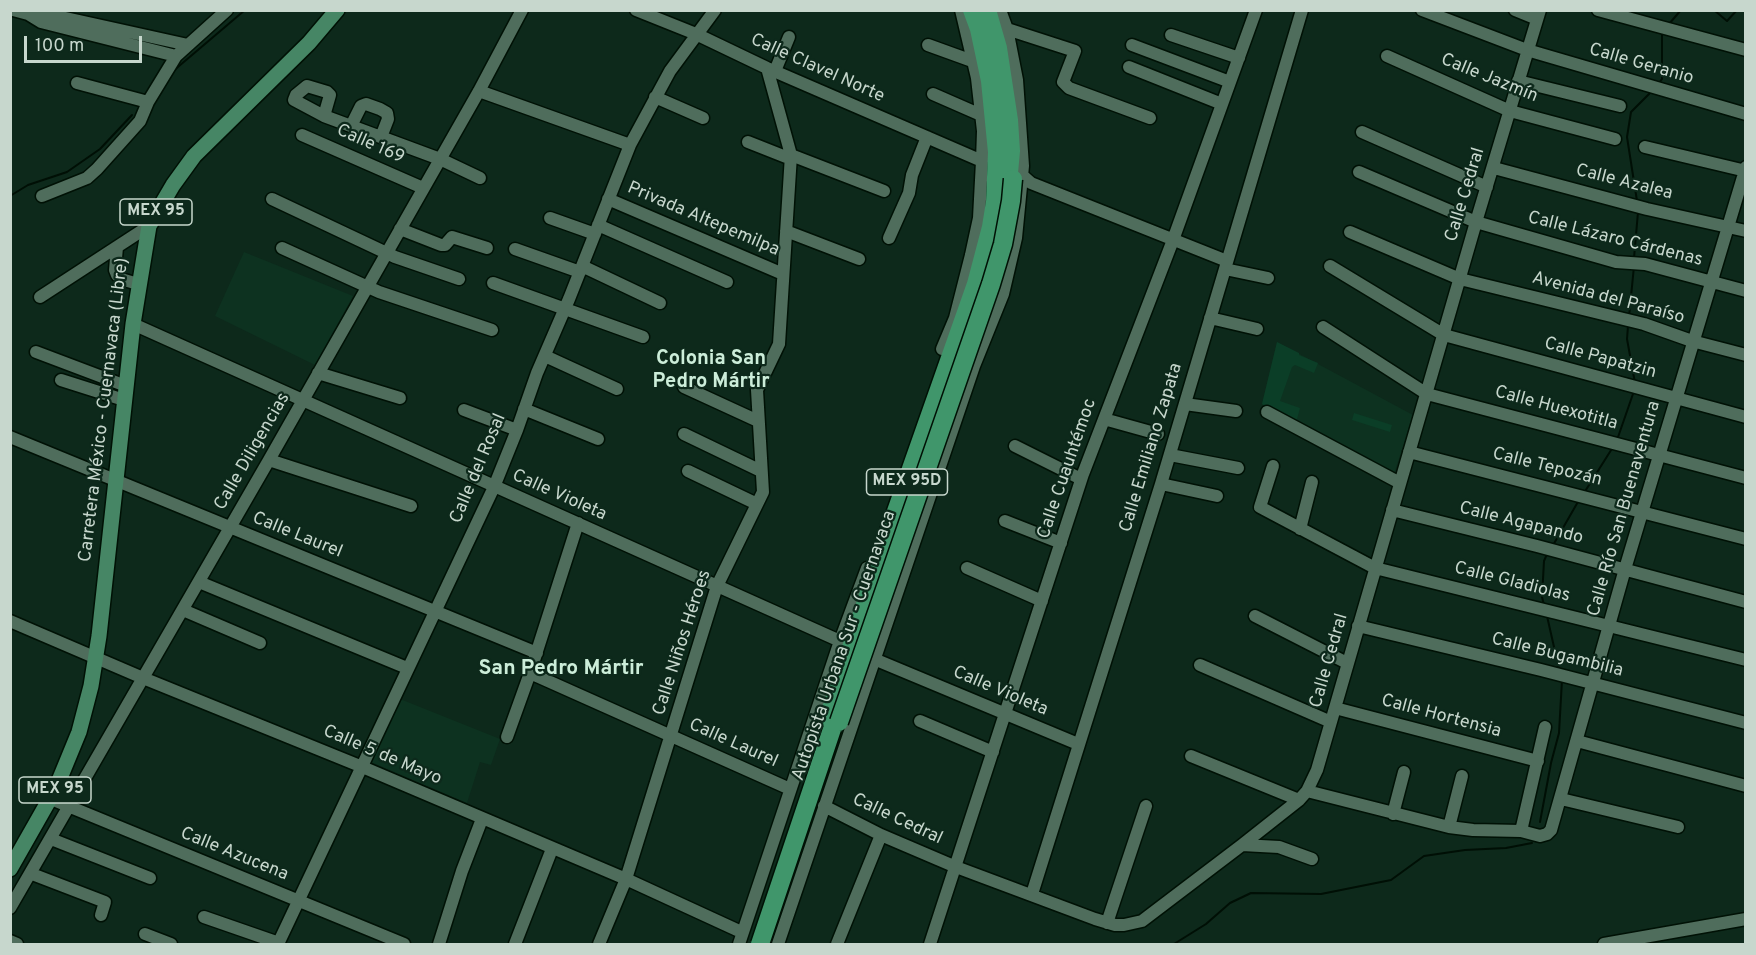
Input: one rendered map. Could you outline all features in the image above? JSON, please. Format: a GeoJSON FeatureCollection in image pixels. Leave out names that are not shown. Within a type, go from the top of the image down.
{"type":"FeatureCollection","features":[{"type":"Feature","properties":{"kind":"highway","name":"MEX 95D"},"geometry":{"type":"LineString","coordinates":[[754,945],[887,537],[976,284],[995,202],[997,152],[990,81],[979,28],[972,10]]}},
{"type":"Feature","properties":{"kind":"highway","name":"Autopista Urbana Sur - Cuernavaca"},"geometry":{"type":"LineString","coordinates":[[760,945],[986,269],[996,228],[1001,187],[1003,136],[1000,94],[993,52],[982,10]]}},
{"type":"Feature","properties":{"kind":"highway","name":"MEX 95D"},"geometry":{"type":"LineString","coordinates":[[768,945],[920,478],[969,363],[1002,235],[1011,151],[998,48],[987,10]]}},
{"type":"Feature","properties":{"kind":"highway","name":"Autopista Urbana Sur - Cuernavaca"},"geometry":{"type":"LineString","coordinates":[[768,945],[836,730],[960,378],[1003,244],[1011,201],[1014,154],[1009,76],[993,10]]}},
{"type":"Feature","properties":{"kind":"highway"},"geometry":{"type":"LineString","coordinates":[[867,568],[873,550],[887,537]]}},
{"type":"Feature","properties":{"kind":"main road","name":"Carretera México - Cuernavaca (Libre)"},"geometry":{"type":"LineString","coordinates":[[10,869],[51,799],[81,727],[91,686],[138,284],[149,226],[173,185],[194,156],[309,43],[337,10]]}},
{"type":"Feature","properties":{"kind":"street"},"geometry":{"type":"LineString","coordinates":[[13,10],[28,14],[41,22],[68,24],[140,41],[188,45]]}},
{"type":"Feature","properties":{"kind":"street"},"geometry":{"type":"LineString","coordinates":[[42,196],[87,178],[127,138],[140,121],[148,102],[176,56],[227,10]]}},
{"type":"Feature","properties":{"kind":"street","name":"Calle Diligencias"},"geometry":{"type":"LineString","coordinates":[[10,908],[32,874],[269,460],[479,91],[522,10]]}},
{"type":"Feature","properties":{"kind":"street","name":"Calle Clavel Norte"},"geometry":{"type":"LineString","coordinates":[[636,10],[696,34],[982,161]]}},
{"type":"Feature","properties":{"kind":"street","name":"Calle del Rosal"},"geometry":{"type":"LineString","coordinates":[[278,944],[360,766],[494,487],[630,145],[655,97],[696,34],[715,10]]}},
{"type":"Feature","properties":{"kind":"street"},"geometry":{"type":"LineString","coordinates":[[942,349],[955,318],[979,218],[982,161],[981,115],[975,62],[961,10]]}},
{"type":"Feature","properties":{"kind":"street"},"geometry":{"type":"LineString","coordinates":[[778,945],[874,659],[969,363],[1003,294],[1016,238],[1022,175],[1017,80],[1007,29],[1000,10]]}},
{"type":"Feature","properties":{"kind":"street","name":"Calle Cuauhtémoc"},"geometry":{"type":"LineString","coordinates":[[930,945],[1081,479],[1173,240],[1256,10]]}},
{"type":"Feature","properties":{"kind":"street","name":"Calle Emiliano Zapata"},"geometry":{"type":"LineString","coordinates":[[1032,894],[1170,455],[1302,10]]}},
{"type":"Feature","properties":{"kind":"street","name":"Calle Geranio"},"geometry":{"type":"LineString","coordinates":[[1422,10],[1527,50],[1746,114]]}},
{"type":"Feature","properties":{"kind":"street"},"geometry":{"type":"LineString","coordinates":[[1515,10],[1538,15]]}},
{"type":"Feature","properties":{"kind":"street"},"geometry":{"type":"LineString","coordinates":[[1598,10],[1746,50]]}},
{"type":"Feature","properties":{"kind":"street","name":"Calle Cedral"},"geometry":{"type":"LineString","coordinates":[[824,806],[880,835],[956,867],[1107,923],[1124,925],[1142,921],[1303,796],[1317,770],[1538,15]]}},
{"type":"Feature","properties":{"kind":"street"},"geometry":{"type":"LineString","coordinates":[[1007,29],[1075,51],[1064,82],[1069,88],[1150,118]]}},
{"type":"Feature","properties":{"kind":"street"},"geometry":{"type":"LineString","coordinates":[[1171,35],[1239,58]]}},
{"type":"Feature","properties":{"kind":"street"},"geometry":{"type":"LineString","coordinates":[[771,69],[789,37]]}},
{"type":"Feature","properties":{"kind":"street"},"geometry":{"type":"LineString","coordinates":[[140,41],[176,56]]}},
{"type":"Feature","properties":{"kind":"street"},"geometry":{"type":"LineString","coordinates":[[928,45],[975,62]]}},
{"type":"Feature","properties":{"kind":"street"},"geometry":{"type":"LineString","coordinates":[[1132,45],[1230,82]]}},
{"type":"Feature","properties":{"kind":"street","name":"Calle Jazmín"},"geometry":{"type":"LineString","coordinates":[[1388,56],[1510,111],[1615,139]]}},
{"type":"Feature","properties":{"kind":"street"},"geometry":{"type":"LineString","coordinates":[[1129,67],[1222,104]]}},
{"type":"Feature","properties":{"kind":"street","name":"Calle Niños Héroes"},"geometry":{"type":"LineString","coordinates":[[599,945],[626,879],[717,586],[763,492],[758,390],[779,344],[791,157],[771,69]]}},
{"type":"Feature","properties":{"kind":"street"},"geometry":{"type":"LineString","coordinates":[[1518,81],[1620,106]]}},
{"type":"Feature","properties":{"kind":"street"},"geometry":{"type":"LineString","coordinates":[[77,83],[148,102]]}},
{"type":"Feature","properties":{"kind":"street"},"geometry":{"type":"LineString","coordinates":[[479,91],[630,145]]}},
{"type":"Feature","properties":{"kind":"street"},"geometry":{"type":"LineString","coordinates":[[933,94],[981,115]]}},
{"type":"Feature","properties":{"kind":"street"},"geometry":{"type":"LineString","coordinates":[[655,97],[703,118]]}},
{"type":"Feature","properties":{"kind":"street"},"geometry":{"type":"LineString","coordinates":[[351,126],[361,106],[366,104],[380,109],[387,113],[388,119],[381,137]]}},
{"type":"Feature","properties":{"kind":"street"},"geometry":{"type":"LineString","coordinates":[[324,116],[440,159],[480,178]]}},
{"type":"Feature","properties":{"kind":"street"},"geometry":{"type":"LineString","coordinates":[[1362,132],[1487,187]]}},
{"type":"Feature","properties":{"kind":"street","name":"Calle 169"},"geometry":{"type":"LineString","coordinates":[[302,135],[423,189]]}},
{"type":"Feature","properties":{"kind":"street"},"geometry":{"type":"LineString","coordinates":[[889,238],[909,193],[912,175],[927,137]]}},
{"type":"Feature","properties":{"kind":"street"},"geometry":{"type":"LineString","coordinates":[[748,142],[884,191]]}},
{"type":"Feature","properties":{"kind":"street"},"geometry":{"type":"LineString","coordinates":[[1645,147],[1745,169]]}},
{"type":"Feature","properties":{"kind":"street","name":"Calle Azalea"},"geometry":{"type":"LineString","coordinates":[[1494,168],[1647,209],[1746,231]]}},
{"type":"Feature","properties":{"kind":"street","name":"Calle Río San Buenaventura"},"geometry":{"type":"LineString","coordinates":[[1521,831],[1540,836],[1547,834],[1561,799],[1625,569],[1745,169]]}},
{"type":"Feature","properties":{"kind":"street","name":"Calle Lázaro Cárdenas"},"geometry":{"type":"LineString","coordinates":[[1359,172],[1476,222],[1616,262],[1645,264],[1746,291]]}},
{"type":"Feature","properties":{"kind":"street"},"geometry":{"type":"LineString","coordinates":[[1022,175],[1031,183],[1173,240],[1226,265],[1268,278]]}},
{"type":"Feature","properties":{"kind":"street"},"geometry":{"type":"LineString","coordinates":[[272,199],[395,256],[459,279]]}},
{"type":"Feature","properties":{"kind":"street","name":"Privada Altepemilpa"},"geometry":{"type":"LineString","coordinates":[[609,200],[783,274]]}},
{"type":"Feature","properties":{"kind":"street"},"geometry":{"type":"LineString","coordinates":[[550,218],[596,230],[727,282]]}},
{"type":"Feature","properties":{"kind":"street"},"geometry":{"type":"LineString","coordinates":[[40,297],[149,226]]}},
{"type":"Feature","properties":{"kind":"street"},"geometry":{"type":"LineString","coordinates":[[400,229],[441,245],[445,245],[452,237],[487,248]]}},
{"type":"Feature","properties":{"kind":"street"},"geometry":{"type":"LineString","coordinates":[[786,231],[859,260]]}},
{"type":"Feature","properties":{"kind":"street","name":"Avenida del Paraíso"},"geometry":{"type":"LineString","coordinates":[[1350,232],[1460,279],[1644,324],[1692,341],[1746,355]]}},
{"type":"Feature","properties":{"kind":"street"},"geometry":{"type":"LineString","coordinates":[[117,247],[115,270],[117,275],[121,279],[138,284]]}},
{"type":"Feature","properties":{"kind":"street"},"geometry":{"type":"LineString","coordinates":[[282,248],[367,287],[492,330]]}},
{"type":"Feature","properties":{"kind":"street"},"geometry":{"type":"LineString","coordinates":[[515,249],[581,269],[660,303]]}},
{"type":"Feature","properties":{"kind":"street","name":"Calle Papatzin"},"geometry":{"type":"LineString","coordinates":[[1330,266],[1444,335],[1746,417]]}},
{"type":"Feature","properties":{"kind":"street"},"geometry":{"type":"LineString","coordinates":[[493,283],[643,337]]}},
{"type":"Feature","properties":{"kind":"street"},"geometry":{"type":"LineString","coordinates":[[1210,318],[1257,329]]}},
{"type":"Feature","properties":{"kind":"street","name":"Calle Violeta"},"geometry":{"type":"LineString","coordinates":[[133,324],[840,641]]}},
{"type":"Feature","properties":{"kind":"street","name":"Calle Huexotitla"},"geometry":{"type":"LineString","coordinates":[[1323,327],[1427,394],[1746,478]]}},
{"type":"Feature","properties":{"kind":"street"},"geometry":{"type":"LineString","coordinates":[[36,352],[125,393]]}},
{"type":"Feature","properties":{"kind":"street"},"geometry":{"type":"LineString","coordinates":[[545,356],[616,388]]}},
{"type":"Feature","properties":{"kind":"street"},"geometry":{"type":"LineString","coordinates":[[318,373],[400,398]]}},
{"type":"Feature","properties":{"kind":"street"},"geometry":{"type":"LineString","coordinates":[[61,380],[125,393]]}},
{"type":"Feature","properties":{"kind":"street"},"geometry":{"type":"LineString","coordinates":[[684,387],[758,422]]}},
{"type":"Feature","properties":{"kind":"street"},"geometry":{"type":"LineString","coordinates":[[1185,404],[1236,411]]}},
{"type":"Feature","properties":{"kind":"street"},"geometry":{"type":"LineString","coordinates":[[524,409],[598,439]]}},
{"type":"Feature","properties":{"kind":"street"},"geometry":{"type":"LineString","coordinates":[[464,410],[517,430]]}},
{"type":"Feature","properties":{"kind":"street"},"geometry":{"type":"LineString","coordinates":[[1267,412],[1400,483]]}},
{"type":"Feature","properties":{"kind":"street"},"geometry":{"type":"LineString","coordinates":[[1104,419],[1158,434]]}},
{"type":"Feature","properties":{"kind":"street"},"geometry":{"type":"LineString","coordinates":[[684,434],[762,471]]}},
{"type":"Feature","properties":{"kind":"street","name":"Calle Laurel"},"geometry":{"type":"LineString","coordinates":[[10,437],[537,653]]}},
{"type":"Feature","properties":{"kind":"street"},"geometry":{"type":"LineString","coordinates":[[1015,446],[1081,479]]}},
{"type":"Feature","properties":{"kind":"street","name":"Calle Tepozán"},"geometry":{"type":"LineString","coordinates":[[1409,452],[1746,539]]}},
{"type":"Feature","properties":{"kind":"street"},"geometry":{"type":"LineString","coordinates":[[1170,455],[1238,468]]}},
{"type":"Feature","properties":{"kind":"street"},"geometry":{"type":"LineString","coordinates":[[269,460],[411,506]]}},
{"type":"Feature","properties":{"kind":"street","name":"Calle Gladiolas"},"geometry":{"type":"LineString","coordinates":[[1273,466],[1260,507],[1375,568],[1746,660]]}},
{"type":"Feature","properties":{"kind":"street"},"geometry":{"type":"LineString","coordinates":[[688,471],[757,504]]}},
{"type":"Feature","properties":{"kind":"street"},"geometry":{"type":"LineString","coordinates":[[1300,529],[1312,482]]}},
{"type":"Feature","properties":{"kind":"street"},"geometry":{"type":"LineString","coordinates":[[1161,484],[1216,496]]}},
{"type":"Feature","properties":{"kind":"street","name":"Calle Agapando"},"geometry":{"type":"LineString","coordinates":[[1392,510],[1746,602]]}},
{"type":"Feature","properties":{"kind":"street"},"geometry":{"type":"LineString","coordinates":[[1005,521],[1060,543]]}},
{"type":"Feature","properties":{"kind":"street"},"geometry":{"type":"LineString","coordinates":[[507,737],[537,653],[578,523]]}},
{"type":"Feature","properties":{"kind":"street"},"geometry":{"type":"LineString","coordinates":[[739,945],[840,641],[867,568]]}},
{"type":"Feature","properties":{"kind":"street"},"geometry":{"type":"LineString","coordinates":[[967,568],[1042,601]]}},
{"type":"Feature","properties":{"kind":"street"},"geometry":{"type":"LineString","coordinates":[[199,582],[407,668]]}},
{"type":"Feature","properties":{"kind":"street"},"geometry":{"type":"LineString","coordinates":[[183,609],[260,643]]}},
{"type":"Feature","properties":{"kind":"street"},"geometry":{"type":"LineString","coordinates":[[1255,616],[1347,663]]}},
{"type":"Feature","properties":{"kind":"street","name":"Calle 5 de Mayo"},"geometry":{"type":"LineString","coordinates":[[10,621],[626,879],[736,930]]}},
{"type":"Feature","properties":{"kind":"street","name":"Calle Bugambilia"},"geometry":{"type":"LineString","coordinates":[[1358,626],[1554,673],[1746,723]]}},
{"type":"Feature","properties":{"kind":"street","name":"Calle Violeta"},"geometry":{"type":"LineString","coordinates":[[874,659],[1078,744]]}},
{"type":"Feature","properties":{"kind":"street"},"geometry":{"type":"LineString","coordinates":[[1200,665],[1331,722]]}},
{"type":"Feature","properties":{"kind":"street","name":"Calle Laurel"},"geometry":{"type":"LineString","coordinates":[[530,673],[790,789]]}},
{"type":"Feature","properties":{"kind":"street","name":"Calle Hortensia"},"geometry":{"type":"LineString","coordinates":[[1335,708],[1538,761]]}},
{"type":"Feature","properties":{"kind":"street"},"geometry":{"type":"LineString","coordinates":[[920,721],[993,752]]}},
{"type":"Feature","properties":{"kind":"street"},"geometry":{"type":"LineString","coordinates":[[1191,756],[1303,796],[1449,827],[1521,831],[1545,727]]}},
{"type":"Feature","properties":{"kind":"street"},"geometry":{"type":"LineString","coordinates":[[1577,741],[1746,786]]}},
{"type":"Feature","properties":{"kind":"street"},"geometry":{"type":"LineString","coordinates":[[1393,814],[1404,772]]}},
{"type":"Feature","properties":{"kind":"street"},"geometry":{"type":"LineString","coordinates":[[1449,827],[1462,776]]}},
{"type":"Feature","properties":{"kind":"street","name":"Calle Azucena"},"geometry":{"type":"LineString","coordinates":[[51,799],[68,808],[404,945]]}},
{"type":"Feature","properties":{"kind":"street"},"geometry":{"type":"LineString","coordinates":[[1561,799],[1678,827]]}},
{"type":"Feature","properties":{"kind":"street"},"geometry":{"type":"LineString","coordinates":[[1107,923],[1146,806]]}},
{"type":"Feature","properties":{"kind":"street"},"geometry":{"type":"LineString","coordinates":[[439,945],[462,871],[482,819]]}},
{"type":"Feature","properties":{"kind":"street"},"geometry":{"type":"LineString","coordinates":[[837,945],[880,835]]}},
{"type":"Feature","properties":{"kind":"street"},"geometry":{"type":"LineString","coordinates":[[51,840],[150,878]]}},
{"type":"Feature","properties":{"kind":"street"},"geometry":{"type":"LineString","coordinates":[[1242,845],[1279,847],[1312,859]]}},
{"type":"Feature","properties":{"kind":"street"},"geometry":{"type":"LineString","coordinates":[[515,945],[552,849]]}},
{"type":"Feature","properties":{"kind":"street"},"geometry":{"type":"LineString","coordinates":[[32,874],[105,902],[100,915]]}},
{"type":"Feature","properties":{"kind":"street"},"geometry":{"type":"LineString","coordinates":[[204,916],[278,944]]}},
{"type":"Feature","properties":{"kind":"street"},"geometry":{"type":"LineString","coordinates":[[1604,945],[1746,919]]}},
{"type":"Feature","properties":{"kind":"street"},"geometry":{"type":"LineString","coordinates":[[145,934],[171,945]]}},
{"type":"Feature","properties":{"kind":"street"},"geometry":{"type":"LineString","coordinates":[[10,941],[17,945]]}},
{"type":"Feature","properties":{"kind":"shaded area"},"geometry":{"type":"Polygon","coordinates":[[[244,252],[353,296],[315,365],[215,316],[244,252]]]}},
{"type":"Feature","properties":{"kind":"shaded area"},"geometry":{"type":"Polygon","coordinates":[[[1277,342],[1413,415],[1393,477],[1262,404],[1277,342]]]}},
{"type":"Feature","properties":{"kind":"shaded area"},"geometry":{"type":"Polygon","coordinates":[[[1277,342],[1318,363],[1314,373],[1295,365],[1292,367],[1280,401],[1300,408],[1296,423],[1262,404],[1277,342]]]}},
{"type":"Feature","properties":{"kind":"shaded area"},"geometry":{"type":"Polygon","coordinates":[[[1354,413],[1392,425],[1390,432],[1352,420],[1354,413]]]}},
{"type":"Feature","properties":{"kind":"shaded area"},"geometry":{"type":"Polygon","coordinates":[[[400,699],[500,739],[491,765],[480,762],[467,803],[371,762],[400,699]]]}},
{"type":"Feature","properties":{"kind":"waterway"},"geometry":{"type":"LineString","coordinates":[[172,72],[245,10]]}},
{"type":"Feature","properties":{"kind":"waterway"},"geometry":{"type":"LineString","coordinates":[[1669,24],[1681,10]]}},
{"type":"Feature","properties":{"kind":"waterway"},"geometry":{"type":"LineString","coordinates":[[1714,10],[1727,21],[1737,10]]}},
{"type":"Feature","properties":{"kind":"waterway"},"geometry":{"type":"LineString","coordinates":[[1658,84],[1662,79],[1662,33],[1664,31]]}},
{"type":"Feature","properties":{"kind":"waterway"},"geometry":{"type":"LineString","coordinates":[[1637,201],[1627,137],[1631,112],[1653,90]]}},
{"type":"Feature","properties":{"kind":"waterway"},"geometry":{"type":"LineString","coordinates":[[10,196],[28,185],[67,172],[100,149],[132,115]]}},
{"type":"Feature","properties":{"kind":"waterway"},"geometry":{"type":"LineString","coordinates":[[1634,258],[1638,212]]}},
{"type":"Feature","properties":{"kind":"waterway"},"geometry":{"type":"LineString","coordinates":[[1629,317],[1634,266]]}},
{"type":"Feature","properties":{"kind":"waterway"},"geometry":{"type":"LineString","coordinates":[[1628,326],[1627,339],[1635,383]]}},
{"type":"Feature","properties":{"kind":"waterway"},"geometry":{"type":"LineString","coordinates":[[1617,440],[1634,391]]}},
{"type":"Feature","properties":{"kind":"waterway"},"geometry":{"type":"LineString","coordinates":[[1584,493],[1613,447]]}},
{"type":"Feature","properties":{"kind":"waterway"},"geometry":{"type":"LineString","coordinates":[[1552,547],[1579,500]]}},
{"type":"Feature","properties":{"kind":"waterway"},"geometry":{"type":"LineString","coordinates":[[1544,605],[1542,597],[1544,561],[1547,554]]}},
{"type":"Feature","properties":{"kind":"waterway"},"geometry":{"type":"LineString","coordinates":[[1547,616],[1559,669]]}},
{"type":"Feature","properties":{"kind":"waterway"},"geometry":{"type":"LineString","coordinates":[[1540,822],[1559,733],[1562,680]]}},
{"type":"Feature","properties":{"kind":"waterway"},"geometry":{"type":"LineString","coordinates":[[1174,944],[1206,924],[1230,903],[1251,893],[1321,894],[1391,880],[1424,856],[1465,850],[1506,848],[1532,843]]}},
{"type":"Feature","properties":{"kind":"district","name":"Colonia San Pedro Mártir"},"geometry":{"type":"Point","coordinates":[711,372]}},
{"type":"Feature","properties":{"kind":"district","name":"San Pedro Mártir"},"geometry":{"type":"Point","coordinates":[561,670]}}]}
